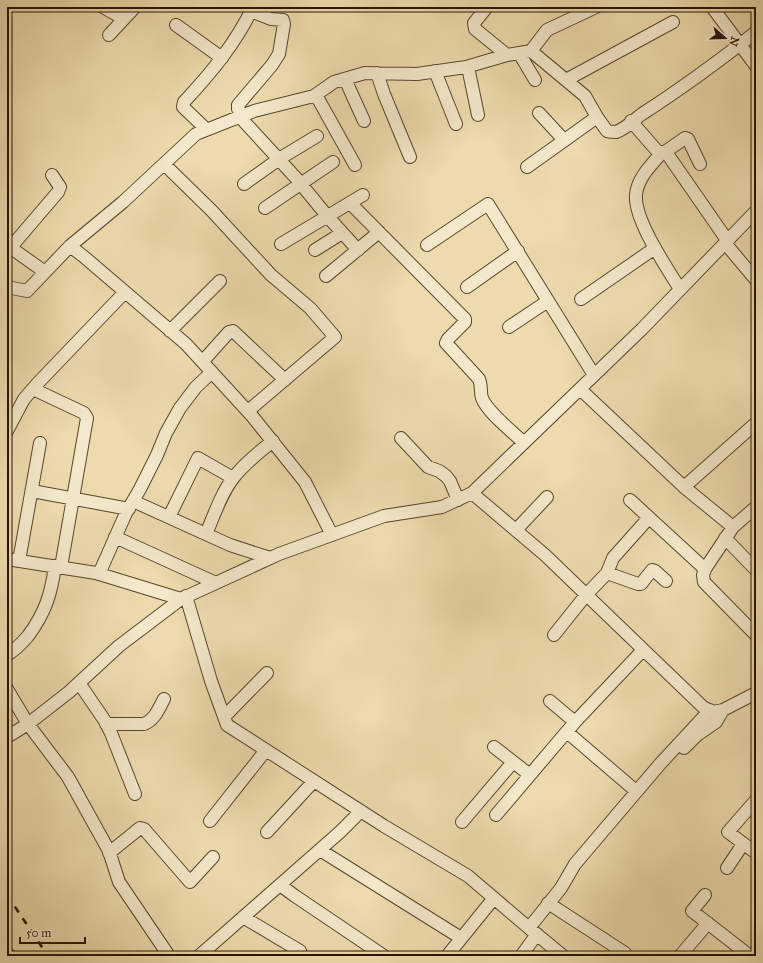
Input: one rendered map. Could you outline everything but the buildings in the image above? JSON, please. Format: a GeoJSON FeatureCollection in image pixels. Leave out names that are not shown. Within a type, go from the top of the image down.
{"type":"FeatureCollection","features":[{"type":"Feature","properties":{"kind":"street"},"geometry":{"type":"LineString","coordinates":[[103,7],[124,19]]}},
{"type":"Feature","properties":{"kind":"street"},"geometry":{"type":"LineString","coordinates":[[109,35],[135,7]]}},
{"type":"Feature","properties":{"kind":"street"},"geometry":{"type":"LineString","coordinates":[[487,7],[474,23],[475,29],[507,55]]}},
{"type":"Feature","properties":{"kind":"street"},"geometry":{"type":"LineString","coordinates":[[712,7],[756,66]]}},
{"type":"Feature","properties":{"kind":"street"},"geometry":{"type":"LineString","coordinates":[[7,287],[27,290],[70,246],[123,202],[196,134],[206,129],[254,110],[316,95],[334,82],[365,73],[416,74],[468,67],[507,55],[531,51],[547,30],[593,8]]}},
{"type":"Feature","properties":{"kind":"street"},"geometry":{"type":"LineString","coordinates":[[206,129],[183,107],[184,102],[203,82],[222,58],[252,9],[271,19],[283,20],[284,24],[279,54],[272,65],[238,105],[238,109],[241,116],[358,250]]}},
{"type":"Feature","properties":{"kind":"street"},"geometry":{"type":"LineString","coordinates":[[566,80],[673,22]]}},
{"type":"Feature","properties":{"kind":"street"},"geometry":{"type":"LineString","coordinates":[[176,25],[222,58]]}},
{"type":"Feature","properties":{"kind":"street"},"geometry":{"type":"LineString","coordinates":[[531,51],[585,96],[596,117],[607,132],[617,132],[740,45],[756,32]]}},
{"type":"Feature","properties":{"kind":"street"},"geometry":{"type":"LineString","coordinates":[[519,53],[535,80]]}},
{"type":"Feature","properties":{"kind":"street"},"geometry":{"type":"LineString","coordinates":[[468,67],[478,116]]}},
{"type":"Feature","properties":{"kind":"street"},"geometry":{"type":"LineString","coordinates":[[435,71],[456,124]]}},
{"type":"Feature","properties":{"kind":"street"},"geometry":{"type":"LineString","coordinates":[[377,73],[410,157]]}},
{"type":"Feature","properties":{"kind":"street"},"geometry":{"type":"LineString","coordinates":[[345,79],[364,121]]}},
{"type":"Feature","properties":{"kind":"street"},"geometry":{"type":"LineString","coordinates":[[316,95],[355,165]]}},
{"type":"Feature","properties":{"kind":"street"},"geometry":{"type":"LineString","coordinates":[[539,113],[564,140]]}},
{"type":"Feature","properties":{"kind":"street"},"geometry":{"type":"LineString","coordinates":[[527,167],[596,117]]}},
{"type":"Feature","properties":{"kind":"street"},"geometry":{"type":"LineString","coordinates":[[631,121],[661,152],[726,242],[756,280]]}},
{"type":"Feature","properties":{"kind":"street"},"geometry":{"type":"LineString","coordinates":[[244,184],[317,136]]}},
{"type":"Feature","properties":{"kind":"street"},"geometry":{"type":"LineString","coordinates":[[680,289],[649,236],[637,205],[636,196],[638,185],[644,174],[661,152],[685,138],[688,138],[700,164]]}},
{"type":"Feature","properties":{"kind":"street"},"geometry":{"type":"LineString","coordinates":[[265,208],[333,162]]}},
{"type":"Feature","properties":{"kind":"street"},"geometry":{"type":"LineString","coordinates":[[164,164],[212,211],[271,275],[310,308],[335,338],[248,411]]}},
{"type":"Feature","properties":{"kind":"street"},"geometry":{"type":"LineString","coordinates":[[45,272],[9,246],[58,192],[60,187],[52,175]]}},
{"type":"Feature","properties":{"kind":"street"},"geometry":{"type":"LineString","coordinates":[[281,244],[363,195]]}},
{"type":"Feature","properties":{"kind":"street"},"geometry":{"type":"LineString","coordinates":[[350,203],[465,319],[465,322],[448,339],[446,343],[479,379],[482,397],[486,406],[524,443]]}},
{"type":"Feature","properties":{"kind":"street"},"geometry":{"type":"LineString","coordinates":[[427,245],[488,204],[594,374]]}},
{"type":"Feature","properties":{"kind":"street"},"geometry":{"type":"LineString","coordinates":[[7,737],[28,724],[69,692],[119,646],[183,597],[270,558],[384,516],[442,507],[472,493],[580,389],[756,211]]}},
{"type":"Feature","properties":{"kind":"street"},"geometry":{"type":"LineString","coordinates":[[326,276],[379,232]]}},
{"type":"Feature","properties":{"kind":"street"},"geometry":{"type":"LineString","coordinates":[[315,250],[342,233]]}},
{"type":"Feature","properties":{"kind":"street"},"geometry":{"type":"LineString","coordinates":[[70,246],[186,344],[203,361],[248,411],[305,482],[332,535]]}},
{"type":"Feature","properties":{"kind":"street"},"geometry":{"type":"LineString","coordinates":[[581,299],[655,248]]}},
{"type":"Feature","properties":{"kind":"street"},"geometry":{"type":"LineString","coordinates":[[467,287],[518,251]]}},
{"type":"Feature","properties":{"kind":"street"},"geometry":{"type":"LineString","coordinates":[[170,331],[220,281]]}},
{"type":"Feature","properties":{"kind":"street"},"geometry":{"type":"LineString","coordinates":[[7,431],[24,399],[125,292]]}},
{"type":"Feature","properties":{"kind":"street"},"geometry":{"type":"LineString","coordinates":[[509,327],[548,301]]}},
{"type":"Feature","properties":{"kind":"street"},"geometry":{"type":"LineString","coordinates":[[203,361],[229,332],[233,331],[285,380]]}},
{"type":"Feature","properties":{"kind":"street"},"geometry":{"type":"LineString","coordinates":[[99,574],[115,537],[157,455],[166,433],[180,408],[196,387],[212,372]]}},
{"type":"Feature","properties":{"kind":"street"},"geometry":{"type":"LineString","coordinates":[[7,655],[23,642],[40,618],[47,605],[58,567],[87,418],[84,413],[33,389]]}},
{"type":"Feature","properties":{"kind":"street"},"geometry":{"type":"LineString","coordinates":[[580,389],[684,487],[733,527]]}},
{"type":"Feature","properties":{"kind":"street"},"geometry":{"type":"LineString","coordinates":[[684,487],[756,423]]}},
{"type":"Feature","properties":{"kind":"street"},"geometry":{"type":"LineString","coordinates":[[401,438],[428,467],[439,471],[446,476],[450,481],[458,500]]}},
{"type":"Feature","properties":{"kind":"street"},"geometry":{"type":"LineString","coordinates":[[206,534],[233,478],[248,462],[273,441]]}},
{"type":"Feature","properties":{"kind":"street"},"geometry":{"type":"LineString","coordinates":[[20,560],[40,443]]}},
{"type":"Feature","properties":{"kind":"street"},"geometry":{"type":"LineString","coordinates":[[169,517],[198,458],[233,478]]}},
{"type":"Feature","properties":{"kind":"street"},"geometry":{"type":"LineString","coordinates":[[32,491],[72,499],[131,505],[169,517],[230,545],[270,558]]}},
{"type":"Feature","properties":{"kind":"street"},"geometry":{"type":"LineString","coordinates":[[472,493],[545,556],[703,707],[713,712],[723,710],[756,693]]}},
{"type":"Feature","properties":{"kind":"street"},"geometry":{"type":"LineString","coordinates":[[516,530],[547,497]]}},
{"type":"Feature","properties":{"kind":"street"},"geometry":{"type":"LineString","coordinates":[[630,500],[705,569]]}},
{"type":"Feature","properties":{"kind":"street"},"geometry":{"type":"LineString","coordinates":[[755,510],[733,527],[705,569],[703,575],[704,582],[756,635]]}},
{"type":"Feature","properties":{"kind":"street"},"geometry":{"type":"LineString","coordinates":[[554,635],[586,595],[607,573],[613,558],[646,521]]}},
{"type":"Feature","properties":{"kind":"street"},"geometry":{"type":"LineString","coordinates":[[115,537],[216,583]]}},
{"type":"Feature","properties":{"kind":"street"},"geometry":{"type":"LineString","coordinates":[[725,538],[756,570]]}},
{"type":"Feature","properties":{"kind":"street"},"geometry":{"type":"LineString","coordinates":[[7,558],[99,574],[183,597]]}},
{"type":"Feature","properties":{"kind":"street"},"geometry":{"type":"LineString","coordinates":[[607,573],[641,584],[652,570],[666,581]]}},
{"type":"Feature","properties":{"kind":"street"},"geometry":{"type":"LineString","coordinates":[[183,597],[227,725],[360,811],[468,876],[563,956]]}},
{"type":"Feature","properties":{"kind":"street"},"geometry":{"type":"LineString","coordinates":[[496,815],[575,722],[643,650]]}},
{"type":"Feature","properties":{"kind":"street"},"geometry":{"type":"LineString","coordinates":[[224,717],[267,673]]}},
{"type":"Feature","properties":{"kind":"street"},"geometry":{"type":"LineString","coordinates":[[79,683],[112,734],[135,794]]}},
{"type":"Feature","properties":{"kind":"street"},"geometry":{"type":"LineString","coordinates":[[7,689],[28,724],[68,777],[110,853],[119,882],[169,956]]}},
{"type":"Feature","properties":{"kind":"street"},"geometry":{"type":"LineString","coordinates":[[106,724],[144,724],[149,722],[153,719],[164,699]]}},
{"type":"Feature","properties":{"kind":"street"},"geometry":{"type":"LineString","coordinates":[[550,701],[575,722]]}},
{"type":"Feature","properties":{"kind":"street"},"geometry":{"type":"LineString","coordinates":[[561,888],[575,864],[636,791],[710,710]]}},
{"type":"Feature","properties":{"kind":"street"},"geometry":{"type":"LineString","coordinates":[[521,956],[548,903],[582,868],[676,756],[697,735],[716,722],[723,710]]}},
{"type":"Feature","properties":{"kind":"street"},"geometry":{"type":"LineString","coordinates":[[567,732],[636,791]]}},
{"type":"Feature","properties":{"kind":"street"},"geometry":{"type":"LineString","coordinates":[[494,747],[530,775]]}},
{"type":"Feature","properties":{"kind":"street"},"geometry":{"type":"LineString","coordinates":[[210,821],[266,750]]}},
{"type":"Feature","properties":{"kind":"street"},"geometry":{"type":"LineString","coordinates":[[462,822],[513,762]]}},
{"type":"Feature","properties":{"kind":"street"},"geometry":{"type":"LineString","coordinates":[[267,832],[314,781]]}},
{"type":"Feature","properties":{"kind":"street"},"geometry":{"type":"LineString","coordinates":[[756,800],[728,832],[756,853]]}},
{"type":"Feature","properties":{"kind":"street"},"geometry":{"type":"LineString","coordinates":[[199,956],[340,832],[360,811]]}},
{"type":"Feature","properties":{"kind":"street"},"geometry":{"type":"LineString","coordinates":[[110,853],[140,828],[144,829],[190,882],[213,857]]}},
{"type":"Feature","properties":{"kind":"street"},"geometry":{"type":"LineString","coordinates":[[727,868],[743,844]]}},
{"type":"Feature","properties":{"kind":"street"},"geometry":{"type":"LineString","coordinates":[[320,850],[461,938]]}},
{"type":"Feature","properties":{"kind":"street"},"geometry":{"type":"LineString","coordinates":[[280,885],[384,956]]}},
{"type":"Feature","properties":{"kind":"street"},"geometry":{"type":"LineString","coordinates":[[705,895],[692,912],[750,956]]}},
{"type":"Feature","properties":{"kind":"street"},"geometry":{"type":"LineString","coordinates":[[447,956],[494,898]]}},
{"type":"Feature","properties":{"kind":"street"},"geometry":{"type":"LineString","coordinates":[[548,903],[625,953]]}},
{"type":"Feature","properties":{"kind":"street"},"geometry":{"type":"LineString","coordinates":[[244,917],[300,951]]}},
{"type":"Feature","properties":{"kind":"street"},"geometry":{"type":"LineString","coordinates":[[680,956],[708,923]]}},
{"type":"Feature","properties":{"kind":"street"},"geometry":{"type":"LineString","coordinates":[[7,953],[10,956]]}},
{"type":"Feature","properties":{"kind":"railway"},"geometry":{"type":"LineString","coordinates":[[7,895],[48,956]]}}]}
